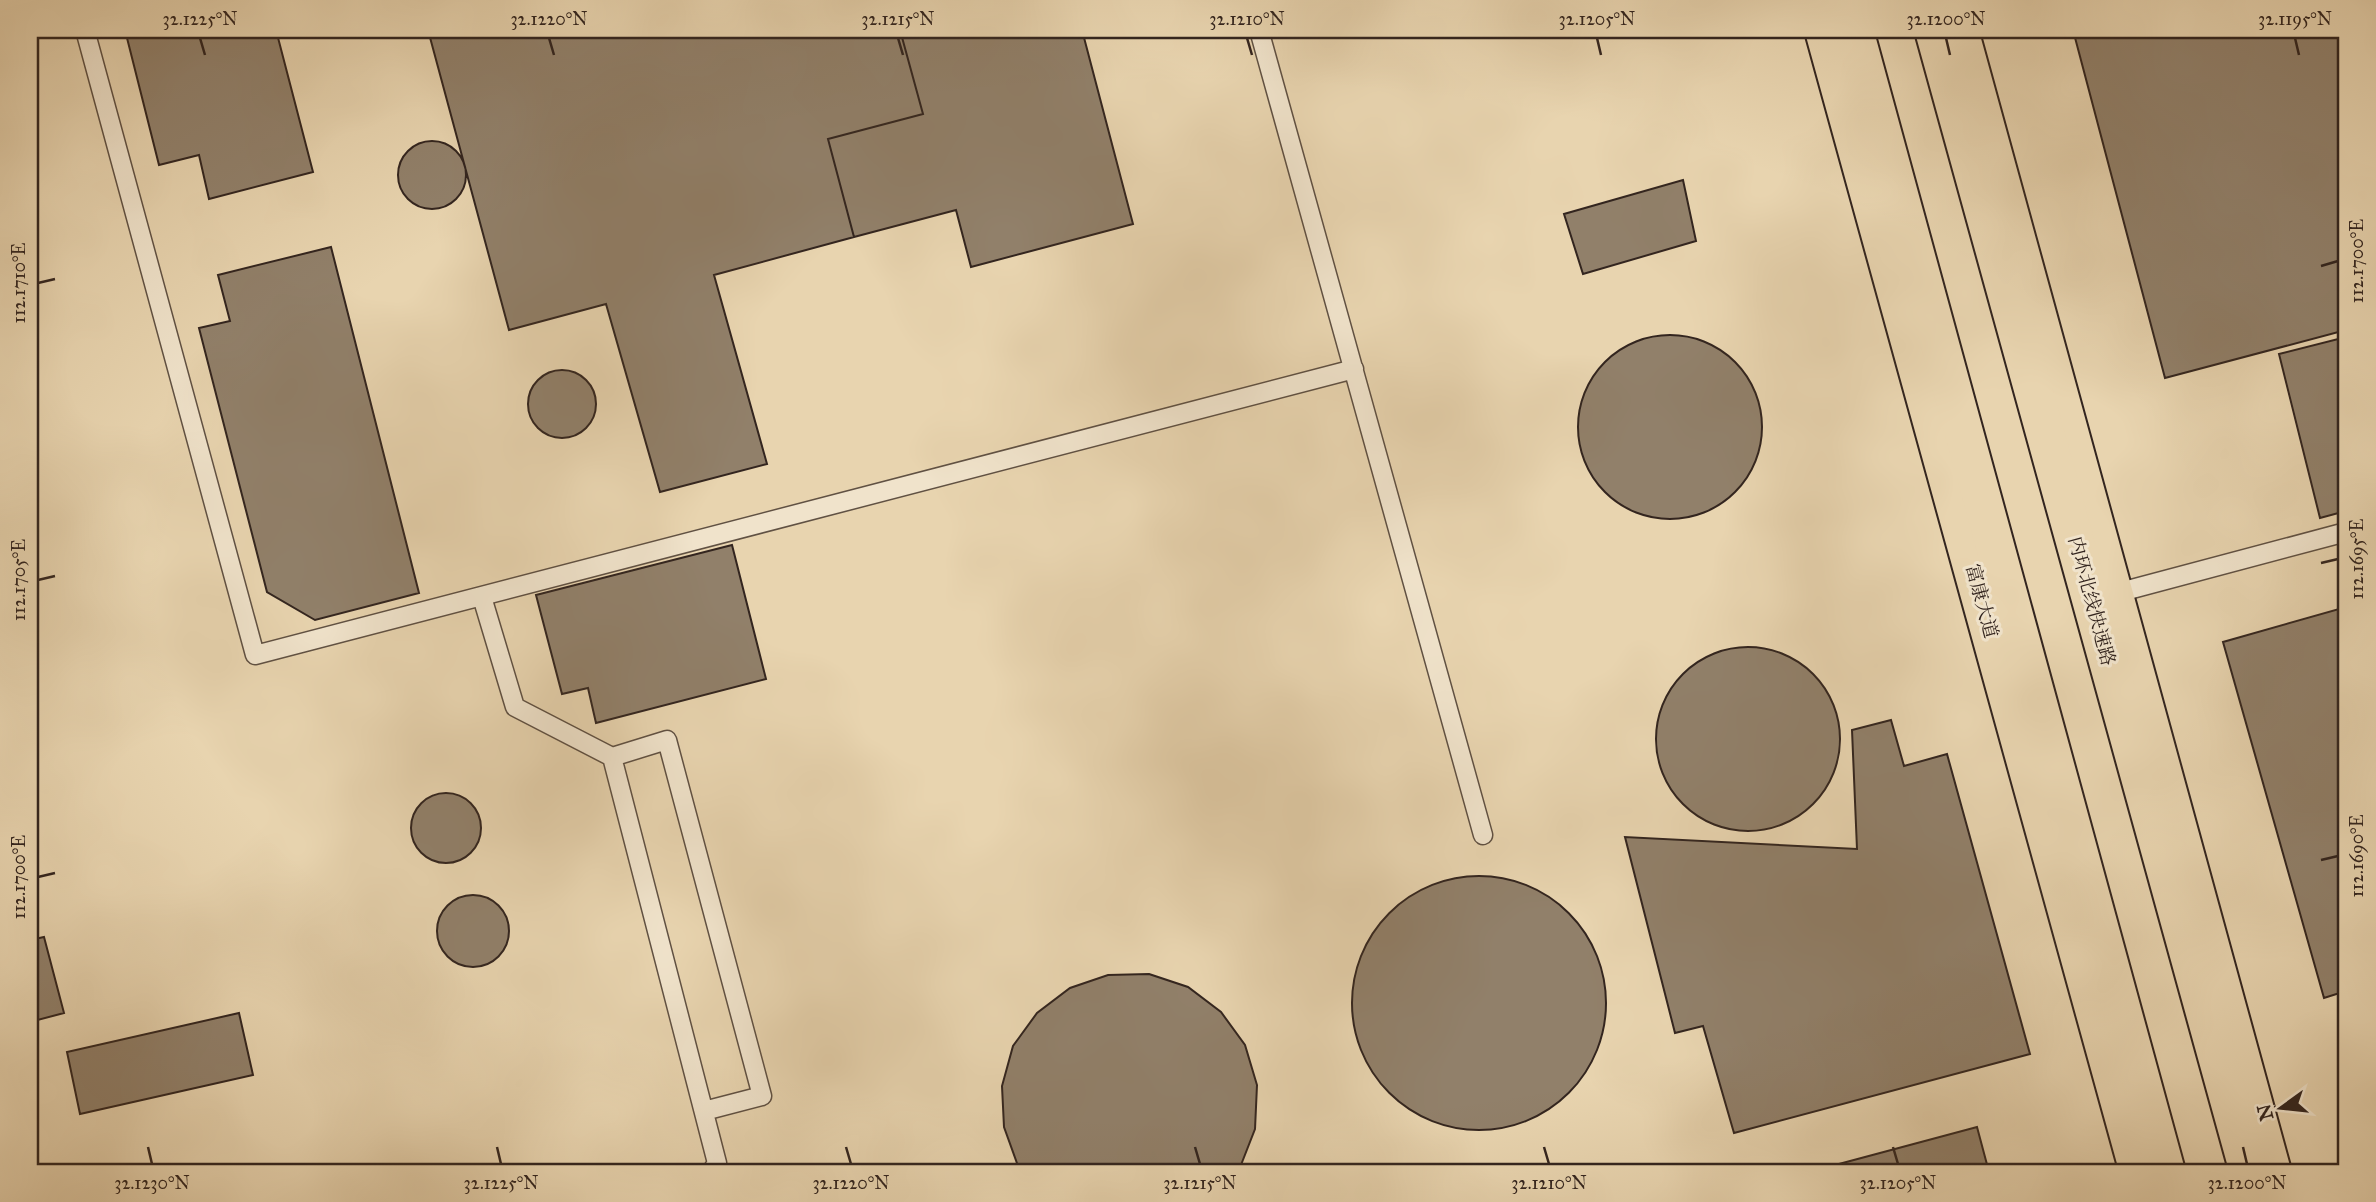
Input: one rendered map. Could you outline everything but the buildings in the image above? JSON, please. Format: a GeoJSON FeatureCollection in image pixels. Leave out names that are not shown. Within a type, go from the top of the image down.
{"type":"FeatureCollection","features":[{"type":"Feature","properties":{"kind":"main road","name":"富康大道"},"geometry":{"type":"LineString","coordinates":[[1825,30],[2139,1172]]}},
{"type":"Feature","properties":{"kind":"main road"},"geometry":{"type":"LineString","coordinates":[[1854,30],[2166,1172]]}},
{"type":"Feature","properties":{"kind":"main road","name":"内环北线快速路"},"geometry":{"type":"LineString","coordinates":[[1934,30],[2249,1172]]}},
{"type":"Feature","properties":{"kind":"main road"},"geometry":{"type":"LineString","coordinates":[[1959,30],[2272,1172]]}},
{"type":"Feature","properties":{"kind":"lane"},"geometry":{"type":"LineString","coordinates":[[85,30],[255,655],[1353,369]]}},
{"type":"Feature","properties":{"kind":"lane"},"geometry":{"type":"LineString","coordinates":[[1259,30],[1483,835]]}},
{"type":"Feature","properties":{"kind":"lane"},"geometry":{"type":"LineString","coordinates":[[2113,594],[2346,532]]}},
{"type":"Feature","properties":{"kind":"lane"},"geometry":{"type":"LineString","coordinates":[[482,597],[515,708],[612,757],[667,740],[762,1096],[704,1111]]}},
{"type":"Feature","properties":{"kind":"lane"},"geometry":{"type":"LineString","coordinates":[[612,757],[717,1163],[711,1172]]}}]}
